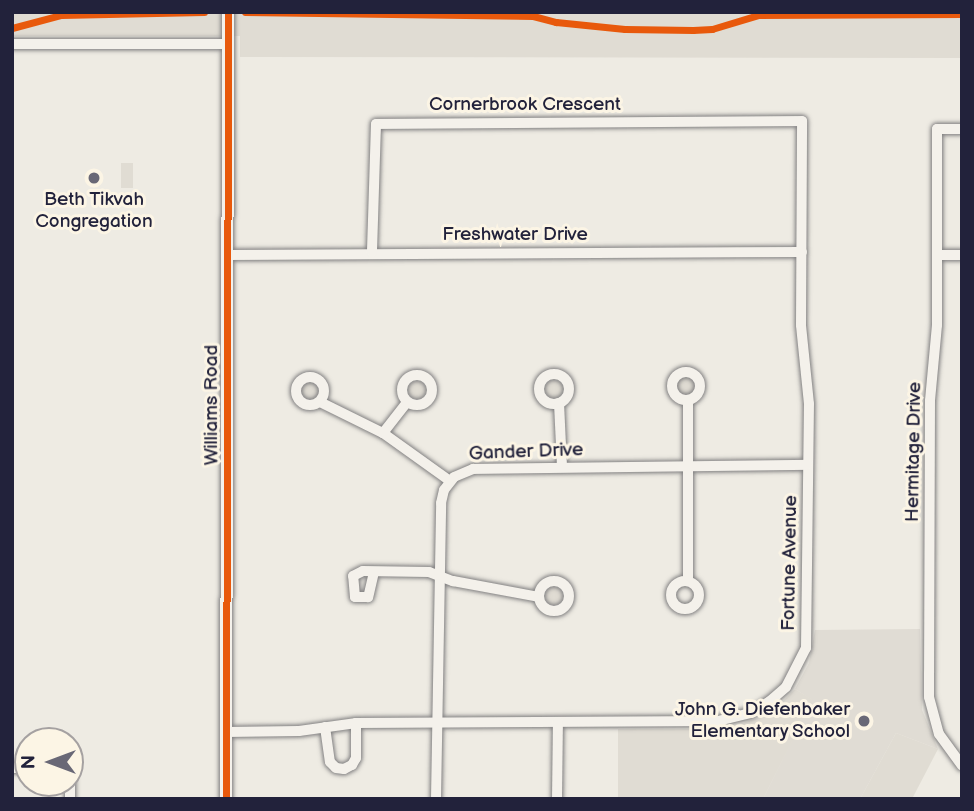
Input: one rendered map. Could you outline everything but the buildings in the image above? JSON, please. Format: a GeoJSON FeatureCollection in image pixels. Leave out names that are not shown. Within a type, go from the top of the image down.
{"type":"FeatureCollection","features":[{"type":"Feature","properties":{"kind":"street","name":"Williams Road"},"geometry":{"type":"LineString","coordinates":[[226,799],[228,12]]}},
{"type":"Feature","properties":{"kind":"street"},"geometry":{"type":"LineString","coordinates":[[12,44],[228,44]]}},
{"type":"Feature","properties":{"kind":"street","name":"Cornerbrook Crescent"},"geometry":{"type":"LineString","coordinates":[[372,252],[376,124],[802,121]]}},
{"type":"Feature","properties":{"kind":"street","name":"Fortune Avenue"},"geometry":{"type":"LineString","coordinates":[[226,732],[299,731],[356,723],[718,721],[761,708],[786,687],[806,648],[809,404],[801,325],[802,121]]}},
{"type":"Feature","properties":{"kind":"street","name":"Hermitage Drive"},"geometry":{"type":"LineString","coordinates":[[962,129],[937,129],[937,326],[930,401],[929,697],[939,734],[962,766]]}},
{"type":"Feature","properties":{"kind":"street","name":"Freshwater Drive"},"geometry":{"type":"LineString","coordinates":[[228,255],[372,252],[802,252]]}},
{"type":"Feature","properties":{"kind":"street"},"geometry":{"type":"LineString","coordinates":[[938,255],[962,255]]}},
{"type":"Feature","properties":{"kind":"street"},"geometry":{"type":"LineString","coordinates":[[688,400],[688,581]]}},
{"type":"Feature","properties":{"kind":"street"},"geometry":{"type":"LineString","coordinates":[[383,433],[407,401]]}},
{"type":"Feature","properties":{"kind":"street"},"geometry":{"type":"LineString","coordinates":[[320,402],[383,433],[450,481]]}},
{"type":"Feature","properties":{"kind":"street"},"geometry":{"type":"LineString","coordinates":[[559,403],[562,467]]}},
{"type":"Feature","properties":{"kind":"street","name":"Gander Drive"},"geometry":{"type":"LineString","coordinates":[[436,799],[442,576],[441,503],[450,481],[467,469],[808,465]]}},
{"type":"Feature","properties":{"kind":"street"},"geometry":{"type":"LineString","coordinates":[[374,572],[429,572],[539,597]]}},
{"type":"Feature","properties":{"kind":"street"},"geometry":{"type":"LineString","coordinates":[[557,799],[558,722]]}},
{"type":"Feature","properties":{"kind":"street"},"geometry":{"type":"LineString","coordinates":[[325,727],[330,762],[344,769],[352,765],[356,758],[356,723]]}},
{"type":"Feature","properties":{"kind":"shaded area"},"geometry":{"type":"Polygon","coordinates":[[[12,12],[962,12],[962,58],[240,57],[240,36],[12,36],[12,12]]]}},
{"type":"Feature","properties":{"kind":"shaded area"},"geometry":{"type":"Polygon","coordinates":[[[121,163],[133,163],[133,188],[121,188],[121,163]]]}},
{"type":"Feature","properties":{"kind":"shaded area"},"geometry":{"type":"Polygon","coordinates":[[[686,377],[692,380],[695,386],[692,392],[686,395],[680,392],[677,386],[680,380],[686,377]]]}},
{"type":"Feature","properties":{"kind":"shaded area"},"geometry":{"type":"Polygon","coordinates":[[[554,380],[560,383],[563,389],[560,395],[554,398],[548,395],[545,389],[548,383],[554,380]]]}},
{"type":"Feature","properties":{"kind":"shaded area"},"geometry":{"type":"Polygon","coordinates":[[[417,381],[423,384],[426,390],[423,396],[417,399],[411,396],[408,390],[411,384],[417,381]]]}},
{"type":"Feature","properties":{"kind":"shaded area"},"geometry":{"type":"Polygon","coordinates":[[[310,382],[316,385],[319,391],[316,397],[310,400],[304,397],[301,391],[304,385],[310,382]]]}},
{"type":"Feature","properties":{"kind":"shaded area"},"geometry":{"type":"Polygon","coordinates":[[[554,587],[560,590],[563,596],[560,602],[554,605],[548,602],[545,596],[548,590],[554,587]]]}},
{"type":"Feature","properties":{"kind":"shaded area","name":"John G. Diefenbaker Elementary School"},"geometry":{"type":"Polygon","coordinates":[[[920,629],[922,710],[938,749],[896,733],[860,799],[763,799],[812,700],[795,689],[809,663],[815,630],[920,629]]]}},
{"type":"Feature","properties":{"kind":"shaded area"},"geometry":{"type":"Polygon","coordinates":[[[795,689],[813,700],[763,799],[618,799],[618,729],[725,729],[758,718],[777,707],[795,689]]]}},
{"type":"Feature","properties":{"kind":"shaded area"},"geometry":{"type":"Polygon","coordinates":[[[896,733],[938,749],[912,799],[860,799],[896,733]]]}},
{"type":"Feature","properties":{"kind":"cycle path"},"geometry":{"type":"LineString","coordinates":[[12,28],[61,15],[204,12]]}},
{"type":"Feature","properties":{"kind":"cycle path"},"geometry":{"type":"LineString","coordinates":[[226,799],[228,12]]}},
{"type":"Feature","properties":{"kind":"cycle path"},"geometry":{"type":"LineString","coordinates":[[245,12],[533,16],[556,22],[625,29],[693,30],[712,29],[758,15],[962,14]]}},
{"type":"Feature","properties":{"kind":"place","name":"Beth Tikvah Congregation"},"geometry":{"type":"Point","coordinates":[94,178]}},
{"type":"Feature","properties":{"kind":"place","name":"John G. Diefenbaker Elementary School"},"geometry":{"type":"Point","coordinates":[864,721]}}]}
